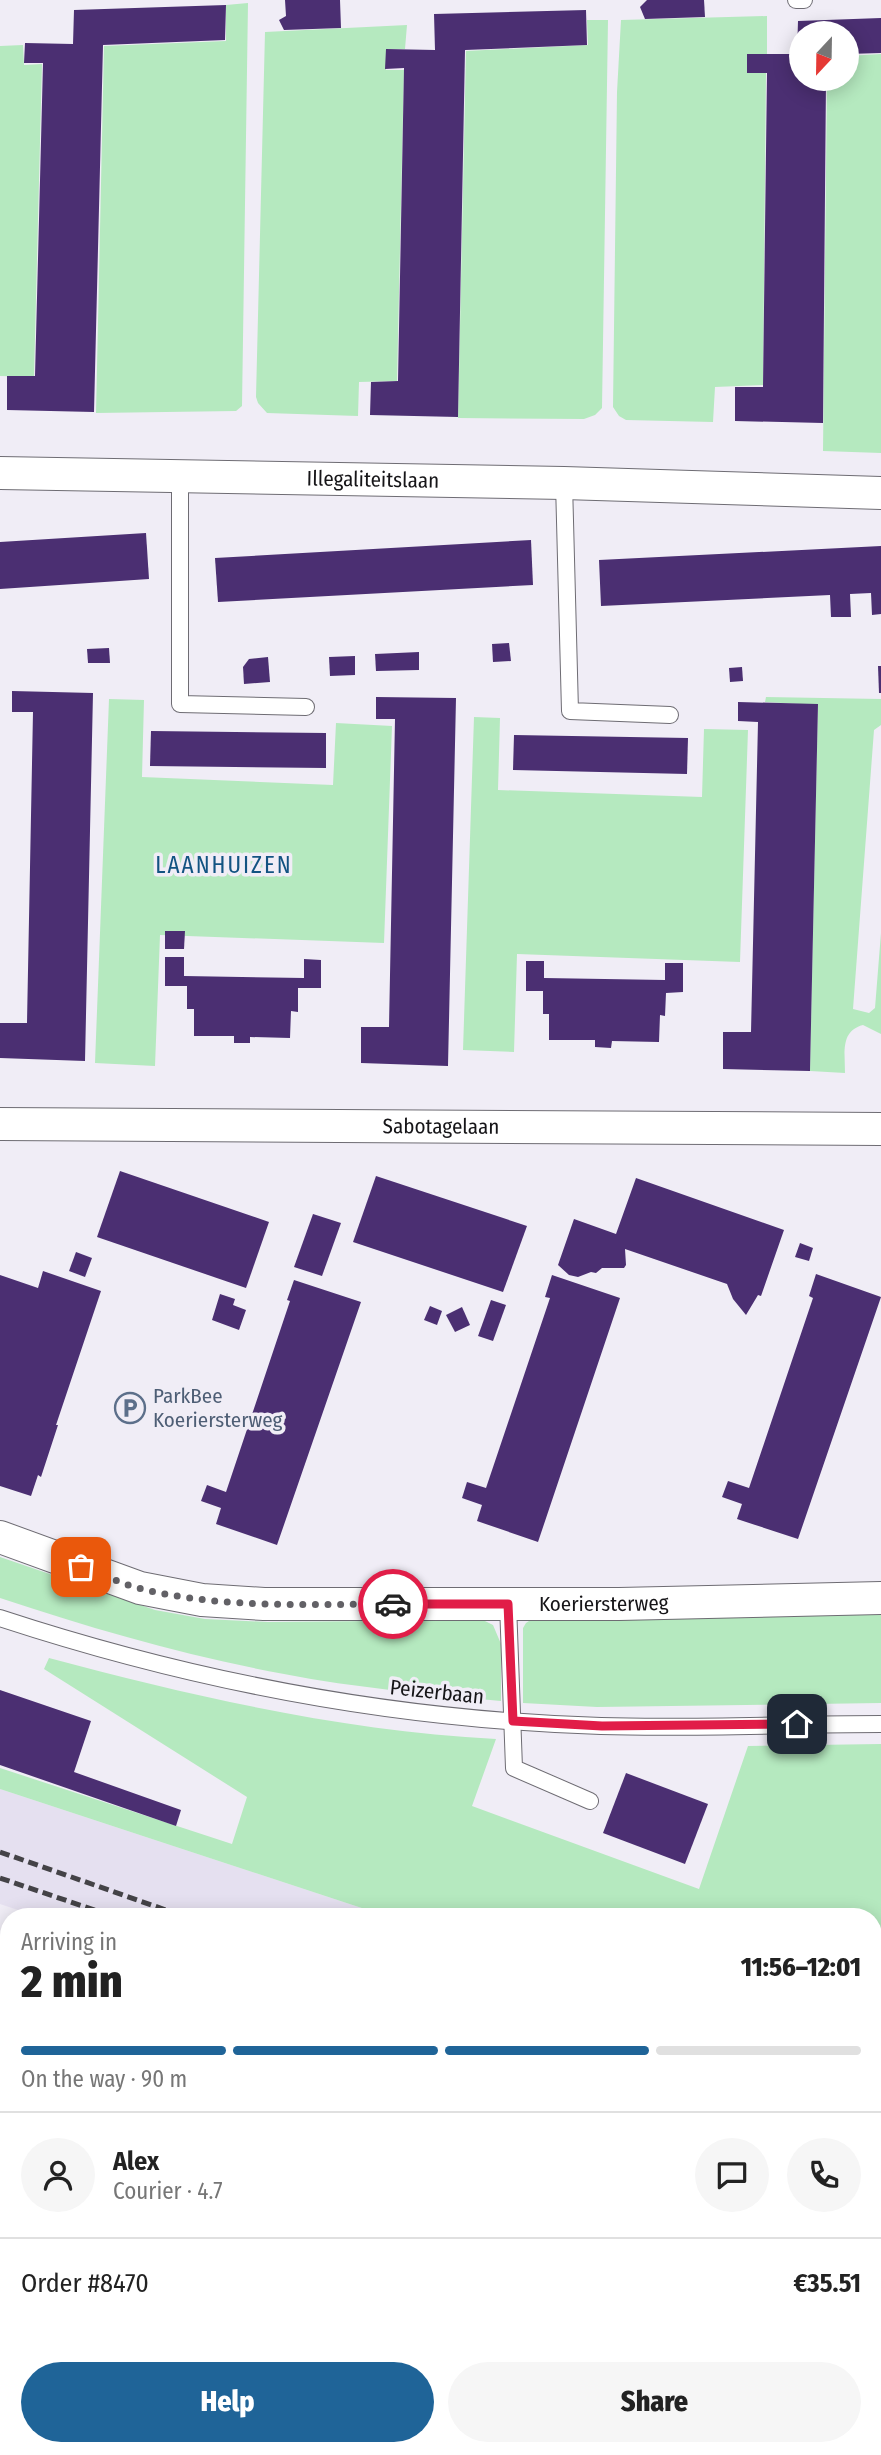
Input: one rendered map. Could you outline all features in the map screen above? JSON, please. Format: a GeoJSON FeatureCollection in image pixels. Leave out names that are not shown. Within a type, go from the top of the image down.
{"type":"FeatureCollection","features":[{"type":"Feature","properties":{"kind":"street","name":"Illegaliteitslaan"},"geometry":{"type":"LineString","coordinates":[[0,472],[564,483],[881,494]]}},
{"type":"Feature","properties":{"kind":"street","name":"Sabotagelaan"},"geometry":{"type":"LineString","coordinates":[[0,1124],[881,1129]]}},
{"type":"Feature","properties":{"kind":"street","name":"Koeriersterweg"},"geometry":{"type":"LineString","coordinates":[[0,1537],[140,1588],[202,1600],[264,1604],[619,1604],[881,1598]]}},
{"type":"Feature","properties":{"kind":"lane"},"geometry":{"type":"LineString","coordinates":[[796,0],[804,0]]}},
{"type":"Feature","properties":{"kind":"lane"},"geometry":{"type":"LineString","coordinates":[[180,476],[180,704],[306,706]]}},
{"type":"Feature","properties":{"kind":"lane"},"geometry":{"type":"LineString","coordinates":[[564,483],[570,711],[670,715]]}},
{"type":"Feature","properties":{"kind":"lane"},"geometry":{"type":"LineString","coordinates":[[508,1604],[514,1768],[590,1801]]}},
{"type":"Feature","properties":{"kind":"lane","name":"Peizerbaan"},"geometry":{"type":"LineString","coordinates":[[0,1618],[161,1666],[235,1683],[384,1707],[513,1721],[602,1726],[881,1724]]}},
{"type":"Feature","properties":{"kind":"shaded area"},"geometry":{"type":"Polygon","coordinates":[[[0,1789],[362,1908],[12,1908],[0,1904],[0,1789]]]}},
{"type":"Feature","properties":{"kind":"green space"},"geometry":{"type":"Polygon","coordinates":[[[248,3],[242,406],[236,411],[96,413],[104,46],[226,41],[226,5],[248,3]]]}},
{"type":"Feature","properties":{"kind":"green space"},"geometry":{"type":"Polygon","coordinates":[[[767,16],[767,54],[747,54],[747,73],[766,73],[763,385],[715,387],[713,422],[626,420],[619,416],[613,407],[617,92],[621,20],[767,16]]]}},
{"type":"Feature","properties":{"kind":"green space"},"geometry":{"type":"Polygon","coordinates":[[[587,20],[608,20],[602,408],[595,415],[584,419],[458,418],[466,51],[588,45],[587,20]]]}},
{"type":"Feature","properties":{"kind":"green space"},"geometry":{"type":"Polygon","coordinates":[[[407,25],[405,49],[386,49],[386,70],[404,70],[397,381],[359,382],[358,416],[267,413],[256,397],[265,32],[407,25]]]}},
{"type":"Feature","properties":{"kind":"green space"},"geometry":{"type":"Polygon","coordinates":[[[23,45],[24,65],[42,64],[34,377],[0,376],[0,46],[23,45]]]}},
{"type":"Feature","properties":{"kind":"green space"},"geometry":{"type":"Polygon","coordinates":[[[881,54],[881,453],[823,451],[827,91],[859,91],[859,55],[881,54]]]}},
{"type":"Feature","properties":{"kind":"green space"},"geometry":{"type":"Polygon","coordinates":[[[766,697],[881,699],[881,725],[874,730],[853,1009],[869,1013],[875,1008],[881,933],[881,1034],[863,1025],[850,1032],[845,1044],[845,1073],[810,1071],[818,705],[765,702],[766,697]]]}},
{"type":"Feature","properties":{"kind":"green space"},"geometry":{"type":"Polygon","coordinates":[[[109,699],[144,700],[142,777],[333,785],[336,723],[392,726],[384,943],[160,935],[155,1066],[95,1063],[109,699]]]}},
{"type":"Feature","properties":{"kind":"green space"},"geometry":{"type":"Polygon","coordinates":[[[474,717],[500,718],[498,790],[702,797],[704,729],[748,730],[740,962],[517,954],[514,1052],[463,1050],[474,717]]]}},
{"type":"Feature","properties":{"kind":"green space"},"geometry":{"type":"Polygon","coordinates":[[[0,1557],[155,1610],[205,1619],[268,1622],[483,1620],[493,1625],[501,1644],[501,1701],[311,1679],[212,1659],[105,1631],[0,1598],[0,1557]]]}},
{"type":"Feature","properties":{"kind":"green space"},"geometry":{"type":"Polygon","coordinates":[[[881,1612],[881,1703],[597,1707],[523,1703],[523,1628],[532,1619],[881,1612]]]}},
{"type":"Feature","properties":{"kind":"green space"},"geometry":{"type":"Polygon","coordinates":[[[49,1658],[270,1710],[383,1728],[496,1739],[472,1806],[699,1889],[748,1746],[881,1744],[881,1908],[362,1908],[0,1789],[0,1768],[232,1844],[247,1797],[44,1669],[49,1658]]]}},
{"type":"Feature","properties":{"kind":"building"},"geometry":{"type":"Polygon","coordinates":[[[285,0],[340,0],[341,28],[284,30],[279,20],[286,16],[285,0]]]}},
{"type":"Feature","properties":{"kind":"building"},"geometry":{"type":"Polygon","coordinates":[[[647,0],[704,0],[705,17],[645,19],[640,7],[647,0]]]}},
{"type":"Feature","properties":{"kind":"building"},"geometry":{"type":"Polygon","coordinates":[[[226,5],[225,40],[103,45],[94,412],[7,410],[7,376],[35,376],[43,63],[24,63],[25,43],[73,44],[74,10],[226,5]]]}},
{"type":"Feature","properties":{"kind":"building"},"geometry":{"type":"Polygon","coordinates":[[[586,10],[587,45],[465,50],[458,417],[370,415],[371,382],[398,381],[404,68],[385,69],[386,49],[435,50],[434,14],[586,10]]]}},
{"type":"Feature","properties":{"kind":"building"},"geometry":{"type":"Polygon","coordinates":[[[881,18],[881,53],[859,54],[859,21],[798,21],[881,18]]]}},
{"type":"Feature","properties":{"kind":"building"},"geometry":{"type":"Polygon","coordinates":[[[747,54],[789,54],[789,91],[826,91],[823,423],[735,421],[735,387],[763,387],[767,73],[747,73],[747,54]]]}},
{"type":"Feature","properties":{"kind":"building"},"geometry":{"type":"Polygon","coordinates":[[[146,533],[149,579],[0,589],[0,542],[146,533]]]}},
{"type":"Feature","properties":{"kind":"building"},"geometry":{"type":"Polygon","coordinates":[[[531,540],[533,585],[218,602],[215,558],[531,540]]]}},
{"type":"Feature","properties":{"kind":"building"},"geometry":{"type":"Polygon","coordinates":[[[881,546],[881,614],[872,615],[871,593],[850,594],[851,617],[831,617],[830,595],[601,606],[599,560],[881,546]]]}},
{"type":"Feature","properties":{"kind":"building"},"geometry":{"type":"Polygon","coordinates":[[[509,643],[511,661],[493,662],[492,644],[509,643]]]}},
{"type":"Feature","properties":{"kind":"building"},"geometry":{"type":"Polygon","coordinates":[[[109,648],[110,663],[88,663],[87,649],[109,648]]]}},
{"type":"Feature","properties":{"kind":"building"},"geometry":{"type":"Polygon","coordinates":[[[419,652],[419,670],[376,671],[375,654],[419,652]]]}},
{"type":"Feature","properties":{"kind":"building"},"geometry":{"type":"Polygon","coordinates":[[[355,656],[355,675],[330,676],[329,657],[355,656]]]}},
{"type":"Feature","properties":{"kind":"building"},"geometry":{"type":"Polygon","coordinates":[[[268,657],[270,682],[244,684],[243,667],[249,659],[268,657]]]}},
{"type":"Feature","properties":{"kind":"building"},"geometry":{"type":"Polygon","coordinates":[[[878,666],[881,666],[881,693],[879,693],[878,666]]]}},
{"type":"Feature","properties":{"kind":"building"},"geometry":{"type":"Polygon","coordinates":[[[742,667],[743,681],[730,682],[729,668],[742,667]]]}},
{"type":"Feature","properties":{"kind":"building"},"geometry":{"type":"Polygon","coordinates":[[[12,691],[93,693],[85,1061],[0,1058],[0,1023],[27,1023],[33,712],[12,712],[12,691]]]}},
{"type":"Feature","properties":{"kind":"building"},"geometry":{"type":"Polygon","coordinates":[[[376,697],[456,698],[448,1066],[361,1063],[361,1027],[389,1027],[395,719],[376,719],[376,697]]]}},
{"type":"Feature","properties":{"kind":"building"},"geometry":{"type":"Polygon","coordinates":[[[738,702],[818,704],[810,1071],[723,1069],[723,1032],[751,1032],[758,722],[738,721],[738,702]]]}},
{"type":"Feature","properties":{"kind":"building"},"geometry":{"type":"Polygon","coordinates":[[[151,731],[326,733],[326,768],[150,766],[151,731]]]}},
{"type":"Feature","properties":{"kind":"building"},"geometry":{"type":"Polygon","coordinates":[[[514,735],[688,738],[687,774],[513,770],[514,735]]]}},
{"type":"Feature","properties":{"kind":"building"},"geometry":{"type":"Polygon","coordinates":[[[165,931],[185,931],[184,949],[165,949],[165,931]]]}},
{"type":"Feature","properties":{"kind":"building"},"geometry":{"type":"Polygon","coordinates":[[[165,957],[184,957],[184,976],[304,978],[304,959],[321,960],[321,988],[298,988],[298,1012],[291,1011],[290,1038],[250,1037],[250,1043],[234,1043],[234,1036],[194,1036],[194,1009],[187,1009],[187,986],[165,986],[165,957]]]}},
{"type":"Feature","properties":{"kind":"building"},"geometry":{"type":"Polygon","coordinates":[[[526,961],[544,961],[544,978],[665,980],[665,963],[683,963],[683,992],[666,993],[665,1016],[660,1015],[659,1042],[612,1041],[611,1048],[595,1047],[595,1040],[549,1040],[549,1014],[543,1014],[543,991],[526,991],[526,961]]]}},
{"type":"Feature","properties":{"kind":"building"},"geometry":{"type":"Polygon","coordinates":[[[120,1171],[269,1222],[246,1288],[97,1237],[120,1171]]]}},
{"type":"Feature","properties":{"kind":"building"},"geometry":{"type":"Polygon","coordinates":[[[376,1176],[527,1226],[503,1292],[353,1242],[376,1176]]]}},
{"type":"Feature","properties":{"kind":"building"},"geometry":{"type":"Polygon","coordinates":[[[636,1178],[784,1230],[761,1296],[758,1295],[746,1315],[733,1299],[727,1284],[625,1249],[624,1268],[602,1268],[596,1273],[578,1277],[569,1275],[558,1265],[574,1219],[616,1234],[636,1178]]]}},
{"type":"Feature","properties":{"kind":"building"},"geometry":{"type":"Polygon","coordinates":[[[313,1214],[341,1223],[322,1276],[294,1267],[313,1214]]]}},
{"type":"Feature","properties":{"kind":"building"},"geometry":{"type":"Polygon","coordinates":[[[800,1243],[813,1248],[809,1261],[795,1257],[800,1243]]]}},
{"type":"Feature","properties":{"kind":"building"},"geometry":{"type":"Polygon","coordinates":[[[76,1252],[92,1258],[85,1277],[69,1271],[76,1252]]]}},
{"type":"Feature","properties":{"kind":"building"},"geometry":{"type":"Polygon","coordinates":[[[43,1271],[101,1291],[41,1477],[38,1475],[31,1496],[0,1486],[0,1275],[38,1288],[43,1271]]]}},
{"type":"Feature","properties":{"kind":"building"},"geometry":{"type":"Polygon","coordinates":[[[816,1274],[881,1297],[798,1539],[737,1519],[742,1504],[722,1497],[728,1481],[749,1488],[813,1298],[809,1296],[816,1274]]]}},
{"type":"Feature","properties":{"kind":"building"},"geometry":{"type":"Polygon","coordinates":[[[552,1275],[620,1298],[538,1542],[477,1521],[482,1505],[462,1498],[467,1482],[486,1488],[550,1298],[545,1297],[552,1275]]]}},
{"type":"Feature","properties":{"kind":"building"},"geometry":{"type":"Polygon","coordinates":[[[294,1280],[361,1302],[277,1545],[216,1524],[221,1508],[201,1501],[207,1485],[226,1492],[290,1301],[287,1300],[294,1280]]]}},
{"type":"Feature","properties":{"kind":"building"},"geometry":{"type":"Polygon","coordinates":[[[220,1294],[235,1299],[233,1305],[246,1310],[239,1330],[212,1320],[220,1294]]]}},
{"type":"Feature","properties":{"kind":"building"},"geometry":{"type":"Polygon","coordinates":[[[491,1300],[506,1305],[493,1341],[478,1336],[491,1300]]]}},
{"type":"Feature","properties":{"kind":"building"},"geometry":{"type":"Polygon","coordinates":[[[430,1306],[442,1311],[437,1325],[424,1320],[430,1306]]]}},
{"type":"Feature","properties":{"kind":"building"},"geometry":{"type":"Polygon","coordinates":[[[462,1307],[470,1325],[455,1332],[446,1315],[462,1307]]]}},
{"type":"Feature","properties":{"kind":"building"},"geometry":{"type":"Polygon","coordinates":[[[0,1690],[91,1721],[74,1772],[181,1810],[176,1826],[0,1765],[0,1690]]]}},
{"type":"Feature","properties":{"kind":"building"},"geometry":{"type":"Polygon","coordinates":[[[626,1773],[708,1804],[685,1864],[603,1833],[626,1773]]]}},
{"type":"Feature","properties":{"kind":"railway"},"geometry":{"type":"LineString","coordinates":[[0,1852],[160,1908]]}},
{"type":"Feature","properties":{"kind":"railway"},"geometry":{"type":"LineString","coordinates":[[0,1878],[88,1908]]}},
{"type":"Feature","properties":{"kind":"way so far"},"geometry":{"type":"LineString","coordinates":[[81,1567],[140,1588],[202,1600],[264,1604],[393,1604]]}},
{"type":"Feature","properties":{"kind":"place","name":"ParkBee Koeriersterweg"},"geometry":{"type":"Point","coordinates":[130,1408]}},
{"type":"Feature","properties":{"kind":"district","name":"LAANHUIZEN"},"geometry":{"type":"Point","coordinates":[224,865]}},
{"type":"Feature","properties":{"kind":"route"},"geometry":{"type":"LineString","coordinates":[[393,1604],[508,1604],[513,1721],[602,1726],[797,1724]]}}]}
